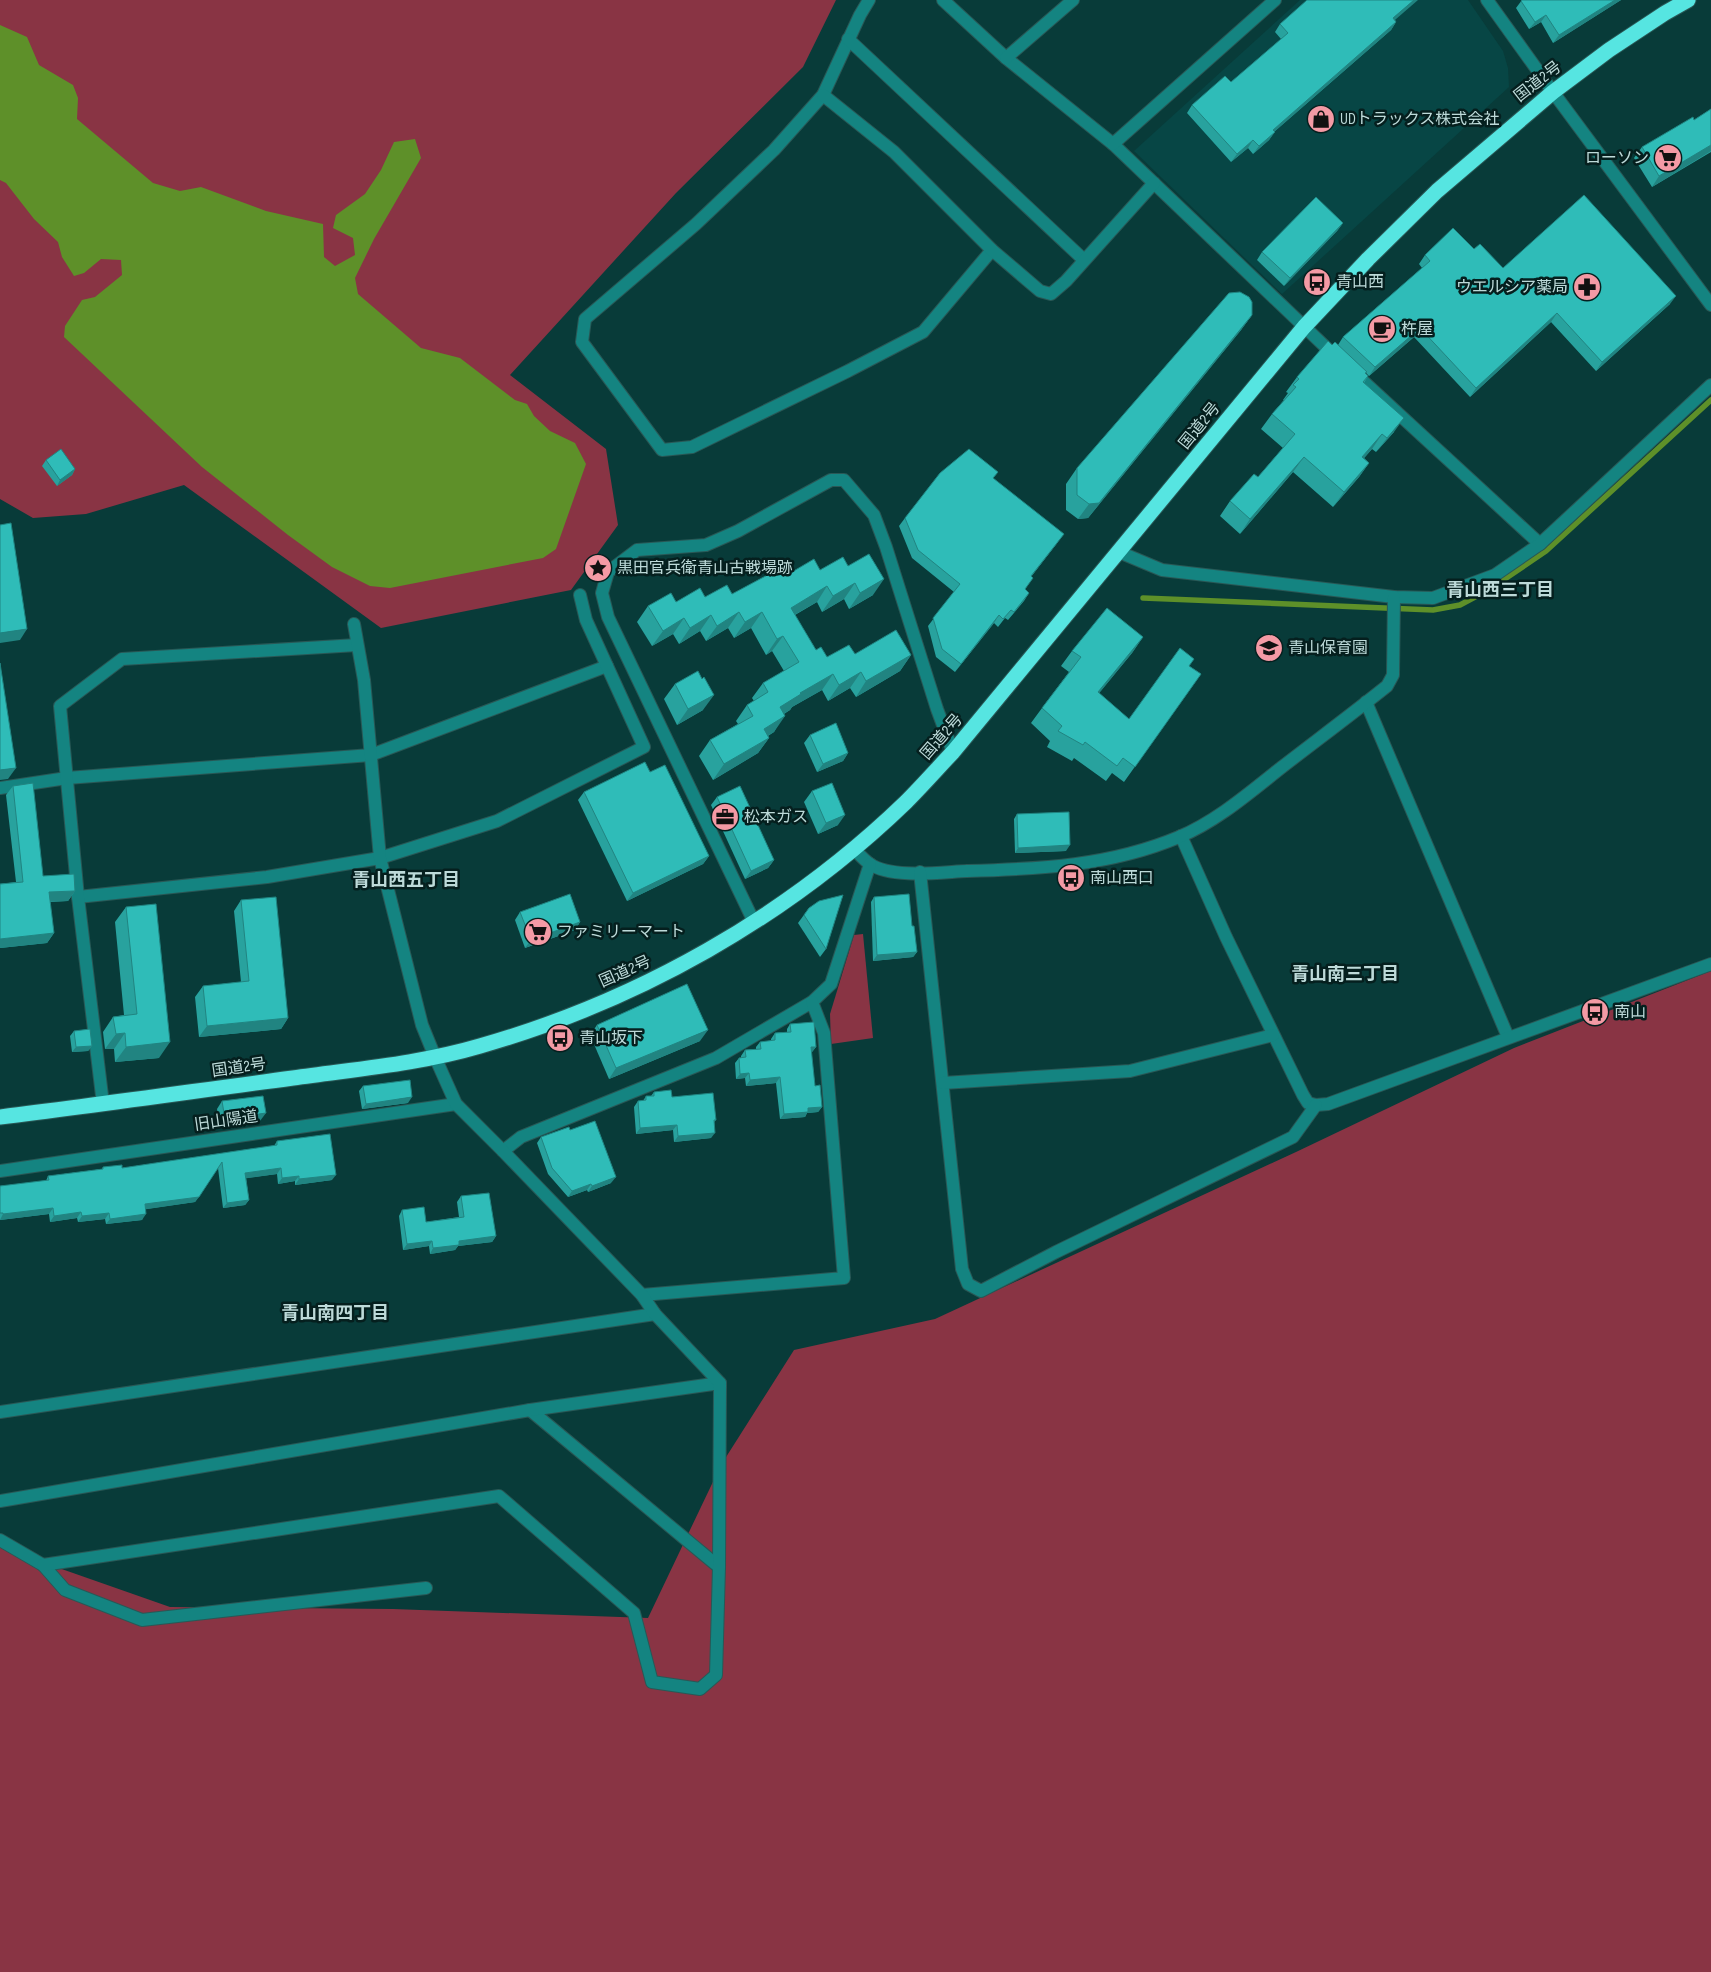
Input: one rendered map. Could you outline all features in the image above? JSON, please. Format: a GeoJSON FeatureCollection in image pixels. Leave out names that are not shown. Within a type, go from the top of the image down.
{"type":"FeatureCollection","features":[{"type":"Feature","properties":{"kind":"highway","name":"国道2号"},"geometry":{"type":"LineString","coordinates":[[0,1117],[435,1057],[479,1046],[592,1006],[644,984],[702,954],[754,922],[805,887],[854,849],[906,802],[953,752],[1304,327],[1368,259],[1437,191],[1553,92],[1609,50],[1688,0]]}},
{"type":"Feature","properties":{"kind":"street"},"geometry":{"type":"LineString","coordinates":[[869,0],[848,39],[823,95],[774,150],[696,224],[585,319],[582,342],[662,450],[692,447],[923,332],[992,250]]}},
{"type":"Feature","properties":{"kind":"street"},"geometry":{"type":"LineString","coordinates":[[943,0],[1006,58],[1113,144],[1304,327],[1540,544]]}},
{"type":"Feature","properties":{"kind":"street"},"geometry":{"type":"LineString","coordinates":[[1006,58],[1072,0]]}},
{"type":"Feature","properties":{"kind":"street"},"geometry":{"type":"LineString","coordinates":[[1113,144],[1275,0]]}},
{"type":"Feature","properties":{"kind":"street"},"geometry":{"type":"LineString","coordinates":[[1487,0],[1711,305]]}},
{"type":"Feature","properties":{"kind":"street"},"geometry":{"type":"LineString","coordinates":[[848,39],[1084,260]]}},
{"type":"Feature","properties":{"kind":"street"},"geometry":{"type":"LineString","coordinates":[[823,95],[894,152],[992,250],[1040,291],[1051,294],[1066,282],[1154,183]]}},
{"type":"Feature","properties":{"kind":"street"},"geometry":{"type":"LineString","coordinates":[[1119,552],[1162,570],[1394,597],[1433,598],[1495,575],[1540,544],[1711,385]]}},
{"type":"Feature","properties":{"kind":"street"},"geometry":{"type":"LineString","coordinates":[[754,922],[608,617],[602,593],[608,572],[637,550],[706,545],[738,531],[831,480],[844,480],[874,515],[886,547],[937,710],[953,752]]}},
{"type":"Feature","properties":{"kind":"street"},"geometry":{"type":"LineString","coordinates":[[78,897],[267,877],[380,858],[497,821],[644,747],[586,620],[580,595]]}},
{"type":"Feature","properties":{"kind":"street"},"geometry":{"type":"LineString","coordinates":[[854,849],[870,864],[888,871],[920,872],[1067,867],[1132,854],[1181,836],[1227,810],[1387,686],[1393,675],[1394,597]]}},
{"type":"Feature","properties":{"kind":"street"},"geometry":{"type":"LineString","coordinates":[[43,1565],[499,1496],[634,1613],[652,1682],[700,1689],[716,1676],[719,1567],[720,1383],[655,1314],[642,1295],[456,1104],[422,1025],[380,858],[364,680],[354,624]]}},
{"type":"Feature","properties":{"kind":"street"},"geometry":{"type":"LineString","coordinates":[[103,1104],[78,897],[60,706],[122,659],[357,645]]}},
{"type":"Feature","properties":{"kind":"street"},"geometry":{"type":"LineString","coordinates":[[0,788],[67,778],[371,755],[607,666]]}},
{"type":"Feature","properties":{"kind":"street"},"geometry":{"type":"LineString","coordinates":[[1366,702],[1508,1037]]}},
{"type":"Feature","properties":{"kind":"street"},"geometry":{"type":"LineString","coordinates":[[1181,836],[1303,1096],[1308,1103],[1316,1105],[1328,1104],[1711,964]]}},
{"type":"Feature","properties":{"kind":"street"},"geometry":{"type":"LineString","coordinates":[[503,1151],[521,1137],[716,1058],[812,1002],[832,984],[870,864]]}},
{"type":"Feature","properties":{"kind":"street"},"geometry":{"type":"LineString","coordinates":[[920,872],[962,1269],[968,1284],[981,1291],[1056,1252],[1293,1137],[1316,1105]]}},
{"type":"Feature","properties":{"kind":"street"},"geometry":{"type":"LineString","coordinates":[[642,1295],[844,1278],[824,1033],[812,1002]]}},
{"type":"Feature","properties":{"kind":"street"},"geometry":{"type":"LineString","coordinates":[[943,1083],[1130,1070],[1273,1035]]}},
{"type":"Feature","properties":{"kind":"street","name":"旧山陽道"},"geometry":{"type":"LineString","coordinates":[[0,1171],[456,1104]]}},
{"type":"Feature","properties":{"kind":"street"},"geometry":{"type":"LineString","coordinates":[[0,1412],[655,1314]]}},
{"type":"Feature","properties":{"kind":"street"},"geometry":{"type":"LineString","coordinates":[[0,1501],[530,1410],[720,1383]]}},
{"type":"Feature","properties":{"kind":"street"},"geometry":{"type":"LineString","coordinates":[[530,1410],[719,1567]]}},
{"type":"Feature","properties":{"kind":"street"},"geometry":{"type":"LineString","coordinates":[[0,1540],[43,1565],[64,1590],[142,1620],[426,1588]]}},
{"type":"Feature","properties":{"kind":"shaded area"},"geometry":{"type":"Polygon","coordinates":[[[0,0],[836,0],[803,67],[676,193],[510,375],[606,449],[618,525],[571,590],[381,628],[184,485],[86,514],[33,518],[0,499],[0,0]]]}},
{"type":"Feature","properties":{"kind":"shaded area","name":"UDトラックス株式会社"},"geometry":{"type":"Polygon","coordinates":[[[1300,0],[1468,0],[1503,51],[1508,68],[1509,87],[1282,294],[1134,151],[1300,0]]]}},
{"type":"Feature","properties":{"kind":"shaded area"},"geometry":{"type":"Polygon","coordinates":[[[0,25],[27,37],[39,65],[73,85],[78,98],[77,119],[153,183],[180,191],[201,187],[266,211],[323,224],[324,257],[335,266],[355,255],[353,238],[333,228],[336,215],[365,194],[381,170],[394,142],[415,139],[421,158],[374,239],[355,278],[358,294],[421,348],[460,358],[515,400],[527,404],[534,416],[550,431],[575,443],[586,464],[556,549],[543,558],[390,588],[370,586],[332,567],[202,467],[64,337],[65,326],[82,300],[95,297],[122,275],[121,260],[101,259],[84,273],[74,276],[62,257],[58,242],[34,219],[6,183],[0,180],[0,25]]]}},
{"type":"Feature","properties":{"kind":"shaded area"},"geometry":{"type":"Polygon","coordinates":[[[863,934],[873,1038],[831,1044],[830,1014],[854,935],[863,934]]]}},
{"type":"Feature","properties":{"kind":"shaded area"},"geometry":{"type":"Polygon","coordinates":[[[1711,971],[1711,1972],[0,1972],[0,1541],[36,1560],[170,1607],[393,1609],[648,1618],[721,1465],[794,1350],[935,1319],[1296,1152],[1514,1048],[1711,971]]]}},
{"type":"Feature","properties":{"kind":"building"},"geometry":{"type":"Polygon","coordinates":[[[1307,0],[1414,0],[1393,18],[1396,22],[1273,130],[1275,132],[1259,146],[1253,140],[1237,154],[1192,105],[1225,76],[1231,82],[1288,33],[1280,24],[1307,0]]]}},
{"type":"Feature","properties":{"kind":"building"},"geometry":{"type":"Polygon","coordinates":[[[1522,0],[1615,0],[1559,35],[1546,15],[1535,22],[1522,0]]]}},
{"type":"Feature","properties":{"kind":"building"},"geometry":{"type":"Polygon","coordinates":[[[1711,109],[1711,145],[1659,176],[1642,147],[1693,117],[1694,120],[1711,109]]]}},
{"type":"Feature","properties":{"kind":"building"},"geometry":{"type":"Polygon","coordinates":[[[1584,195],[1676,296],[1602,362],[1557,313],[1476,388],[1420,328],[1375,367],[1343,337],[1430,261],[1425,255],[1453,228],[1474,249],[1480,244],[1503,268],[1584,195]]]}},
{"type":"Feature","properties":{"kind":"building"},"geometry":{"type":"Polygon","coordinates":[[[1316,197],[1343,223],[1290,278],[1262,252],[1316,197]]]}},
{"type":"Feature","properties":{"kind":"building"},"geometry":{"type":"Polygon","coordinates":[[[1240,292],[1249,297],[1252,302],[1252,315],[1099,503],[1089,504],[1077,495],[1077,468],[1229,293],[1240,292]]]}},
{"type":"Feature","properties":{"kind":"building"},"geometry":{"type":"Polygon","coordinates":[[[1328,341],[1332,345],[1335,342],[1367,372],[1365,373],[1368,376],[1363,382],[1404,418],[1387,438],[1382,434],[1362,457],[1369,463],[1344,492],[1304,457],[1250,519],[1230,501],[1254,474],[1258,477],[1295,434],[1272,414],[1296,387],[1293,385],[1299,379],[1297,377],[1328,341]]]}},
{"type":"Feature","properties":{"kind":"building"},"geometry":{"type":"Polygon","coordinates":[[[61,449],[75,469],[60,480],[46,460],[61,449]]]}},
{"type":"Feature","properties":{"kind":"building"},"geometry":{"type":"Polygon","coordinates":[[[969,449],[998,472],[993,478],[1064,534],[1031,576],[1033,578],[1025,589],[1029,593],[1014,612],[1011,610],[1003,619],[999,615],[961,664],[942,649],[933,618],[960,584],[918,550],[905,518],[940,473],[969,449]]]}},
{"type":"Feature","properties":{"kind":"building"},"geometry":{"type":"Polygon","coordinates":[[[11,523],[27,629],[0,633],[0,525],[11,523]]]}},
{"type":"Feature","properties":{"kind":"building"},"geometry":{"type":"Polygon","coordinates":[[[869,554],[884,579],[860,593],[855,583],[833,596],[827,586],[791,608],[816,650],[821,647],[827,657],[849,645],[855,654],[896,630],[911,655],[866,681],[861,672],[839,685],[833,674],[800,693],[780,707],[785,716],[764,729],[769,738],[724,764],[710,740],[753,716],[747,705],[768,692],[763,683],[799,662],[783,636],[777,639],[762,612],[745,622],[739,612],[717,626],[711,615],[690,628],[684,618],[663,631],[648,606],[671,593],[676,602],[700,588],[705,597],[727,585],[732,594],[788,564],[792,572],[814,559],[820,570],[843,557],[848,566],[869,554]]]}},
{"type":"Feature","properties":{"kind":"building"},"geometry":{"type":"Polygon","coordinates":[[[1107,608],[1143,637],[1098,692],[1129,719],[1180,648],[1194,659],[1189,666],[1201,674],[1135,767],[1123,758],[1117,766],[1085,742],[1083,745],[1058,731],[1062,726],[1042,708],[1081,657],[1072,651],[1107,608]]]}},
{"type":"Feature","properties":{"kind":"building"},"geometry":{"type":"Polygon","coordinates":[[[0,663],[16,768],[0,770],[0,663]]]}},
{"type":"Feature","properties":{"kind":"building"},"geometry":{"type":"Polygon","coordinates":[[[698,671],[702,679],[704,677],[714,695],[688,709],[675,684],[698,671]]]}},
{"type":"Feature","properties":{"kind":"building"},"geometry":{"type":"Polygon","coordinates":[[[836,723],[848,753],[823,764],[810,735],[836,723]]]}},
{"type":"Feature","properties":{"kind":"building"},"geometry":{"type":"Polygon","coordinates":[[[645,762],[650,772],[665,765],[709,856],[633,893],[584,792],[645,762]]]}},
{"type":"Feature","properties":{"kind":"building"},"geometry":{"type":"Polygon","coordinates":[[[33,783],[43,876],[74,874],[75,891],[49,892],[54,933],[0,939],[0,884],[23,882],[13,786],[33,783]]]}},
{"type":"Feature","properties":{"kind":"building"},"geometry":{"type":"Polygon","coordinates":[[[832,783],[845,815],[826,823],[812,791],[832,783]]]}},
{"type":"Feature","properties":{"kind":"building"},"geometry":{"type":"Polygon","coordinates":[[[740,786],[774,860],[751,871],[717,797],[740,786]]]}},
{"type":"Feature","properties":{"kind":"building"},"geometry":{"type":"Polygon","coordinates":[[[1069,812],[1070,845],[1018,848],[1017,814],[1069,812]]]}},
{"type":"Feature","properties":{"kind":"building"},"geometry":{"type":"Polygon","coordinates":[[[570,894],[580,922],[531,940],[520,912],[570,894]]]}},
{"type":"Feature","properties":{"kind":"building"},"geometry":{"type":"Polygon","coordinates":[[[909,894],[917,952],[877,955],[874,897],[909,894]]]}},
{"type":"Feature","properties":{"kind":"building"},"geometry":{"type":"Polygon","coordinates":[[[843,895],[826,949],[804,915],[809,908],[819,901],[843,895]]]}},
{"type":"Feature","properties":{"kind":"building"},"geometry":{"type":"Polygon","coordinates":[[[276,897],[288,1018],[207,1026],[203,986],[249,981],[241,900],[276,897]]]}},
{"type":"Feature","properties":{"kind":"building"},"geometry":{"type":"Polygon","coordinates":[[[156,904],[170,1042],[126,1047],[125,1033],[116,1034],[113,1017],[137,1014],[126,907],[156,904]]]}},
{"type":"Feature","properties":{"kind":"building"},"geometry":{"type":"Polygon","coordinates":[[[687,984],[708,1030],[616,1068],[597,1025],[687,984]]]}},
{"type":"Feature","properties":{"kind":"building"},"geometry":{"type":"Polygon","coordinates":[[[814,1022],[816,1047],[811,1047],[815,1086],[820,1085],[822,1107],[808,1108],[808,1112],[784,1114],[780,1077],[750,1080],[749,1073],[740,1074],[739,1058],[746,1057],[745,1050],[761,1049],[760,1042],[775,1040],[775,1033],[791,1032],[790,1024],[814,1022]]]}},
{"type":"Feature","properties":{"kind":"building"},"geometry":{"type":"Polygon","coordinates":[[[90,1029],[92,1046],[76,1047],[74,1031],[90,1029]]]}},
{"type":"Feature","properties":{"kind":"building"},"geometry":{"type":"Polygon","coordinates":[[[410,1080],[412,1097],[366,1104],[363,1086],[410,1080]]]}},
{"type":"Feature","properties":{"kind":"building"},"geometry":{"type":"Polygon","coordinates":[[[671,1090],[672,1097],[713,1093],[716,1120],[714,1120],[715,1133],[678,1136],[677,1125],[640,1128],[638,1101],[646,1100],[646,1096],[654,1096],[654,1092],[671,1090]]]}},
{"type":"Feature","properties":{"kind":"building"},"geometry":{"type":"Polygon","coordinates":[[[263,1096],[266,1113],[225,1119],[222,1101],[263,1096]]]}},
{"type":"Feature","properties":{"kind":"building"},"geometry":{"type":"Polygon","coordinates":[[[595,1121],[616,1177],[572,1191],[552,1168],[541,1137],[569,1127],[570,1130],[595,1121]]]}},
{"type":"Feature","properties":{"kind":"building"},"geometry":{"type":"Polygon","coordinates":[[[330,1134],[336,1175],[299,1179],[299,1176],[282,1178],[281,1168],[245,1173],[249,1200],[227,1203],[222,1162],[199,1197],[145,1204],[146,1214],[110,1219],[109,1213],[82,1216],[81,1212],[54,1216],[53,1208],[0,1213],[0,1186],[49,1180],[48,1176],[103,1169],[103,1167],[122,1165],[122,1168],[277,1145],[277,1141],[330,1134]]]}},
{"type":"Feature","properties":{"kind":"building"},"geometry":{"type":"Polygon","coordinates":[[[489,1193],[496,1236],[459,1241],[459,1245],[433,1248],[432,1241],[407,1244],[402,1210],[424,1207],[426,1222],[464,1217],[461,1196],[489,1193]]]}},
{"type":"Feature","properties":{"kind":"waterway"},"geometry":{"type":"LineString","coordinates":[[1143,598],[1433,610],[1460,605],[1490,589],[1546,551],[1711,400]]}},
{"type":"Feature","properties":{"kind":"place","name":"UDトラックス株式会社"},"geometry":{"type":"Point","coordinates":[1321,119]}},
{"type":"Feature","properties":{"kind":"place","name":"ローソン"},"geometry":{"type":"Point","coordinates":[1668,158]}},
{"type":"Feature","properties":{"kind":"place","name":"青山西"},"geometry":{"type":"Point","coordinates":[1317,282]}},
{"type":"Feature","properties":{"kind":"place","name":"ウエルシア薬局"},"geometry":{"type":"Point","coordinates":[1587,287]}},
{"type":"Feature","properties":{"kind":"place","name":"杵屋"},"geometry":{"type":"Point","coordinates":[1382,329]}},
{"type":"Feature","properties":{"kind":"place","name":"黒田官兵衛青山古戦場跡"},"geometry":{"type":"Point","coordinates":[598,568]}},
{"type":"Feature","properties":{"kind":"place","name":"青山保育園"},"geometry":{"type":"Point","coordinates":[1269,648]}},
{"type":"Feature","properties":{"kind":"place","name":"松本ガス"},"geometry":{"type":"Point","coordinates":[725,817]}},
{"type":"Feature","properties":{"kind":"place","name":"南山西口"},"geometry":{"type":"Point","coordinates":[1071,878]}},
{"type":"Feature","properties":{"kind":"place","name":"ファミリーマート"},"geometry":{"type":"Point","coordinates":[538,932]}},
{"type":"Feature","properties":{"kind":"place","name":"南山"},"geometry":{"type":"Point","coordinates":[1595,1012]}},
{"type":"Feature","properties":{"kind":"place","name":"青山坂下"},"geometry":{"type":"Point","coordinates":[560,1038]}},
{"type":"Feature","properties":{"kind":"district","name":"青山西三丁目"},"geometry":{"type":"Point","coordinates":[1500,590]}},
{"type":"Feature","properties":{"kind":"district","name":"青山西五丁目"},"geometry":{"type":"Point","coordinates":[406,880]}},
{"type":"Feature","properties":{"kind":"district","name":"青山南三丁目"},"geometry":{"type":"Point","coordinates":[1345,974]}},
{"type":"Feature","properties":{"kind":"district","name":"青山南四丁目"},"geometry":{"type":"Point","coordinates":[335,1313]}}]}
